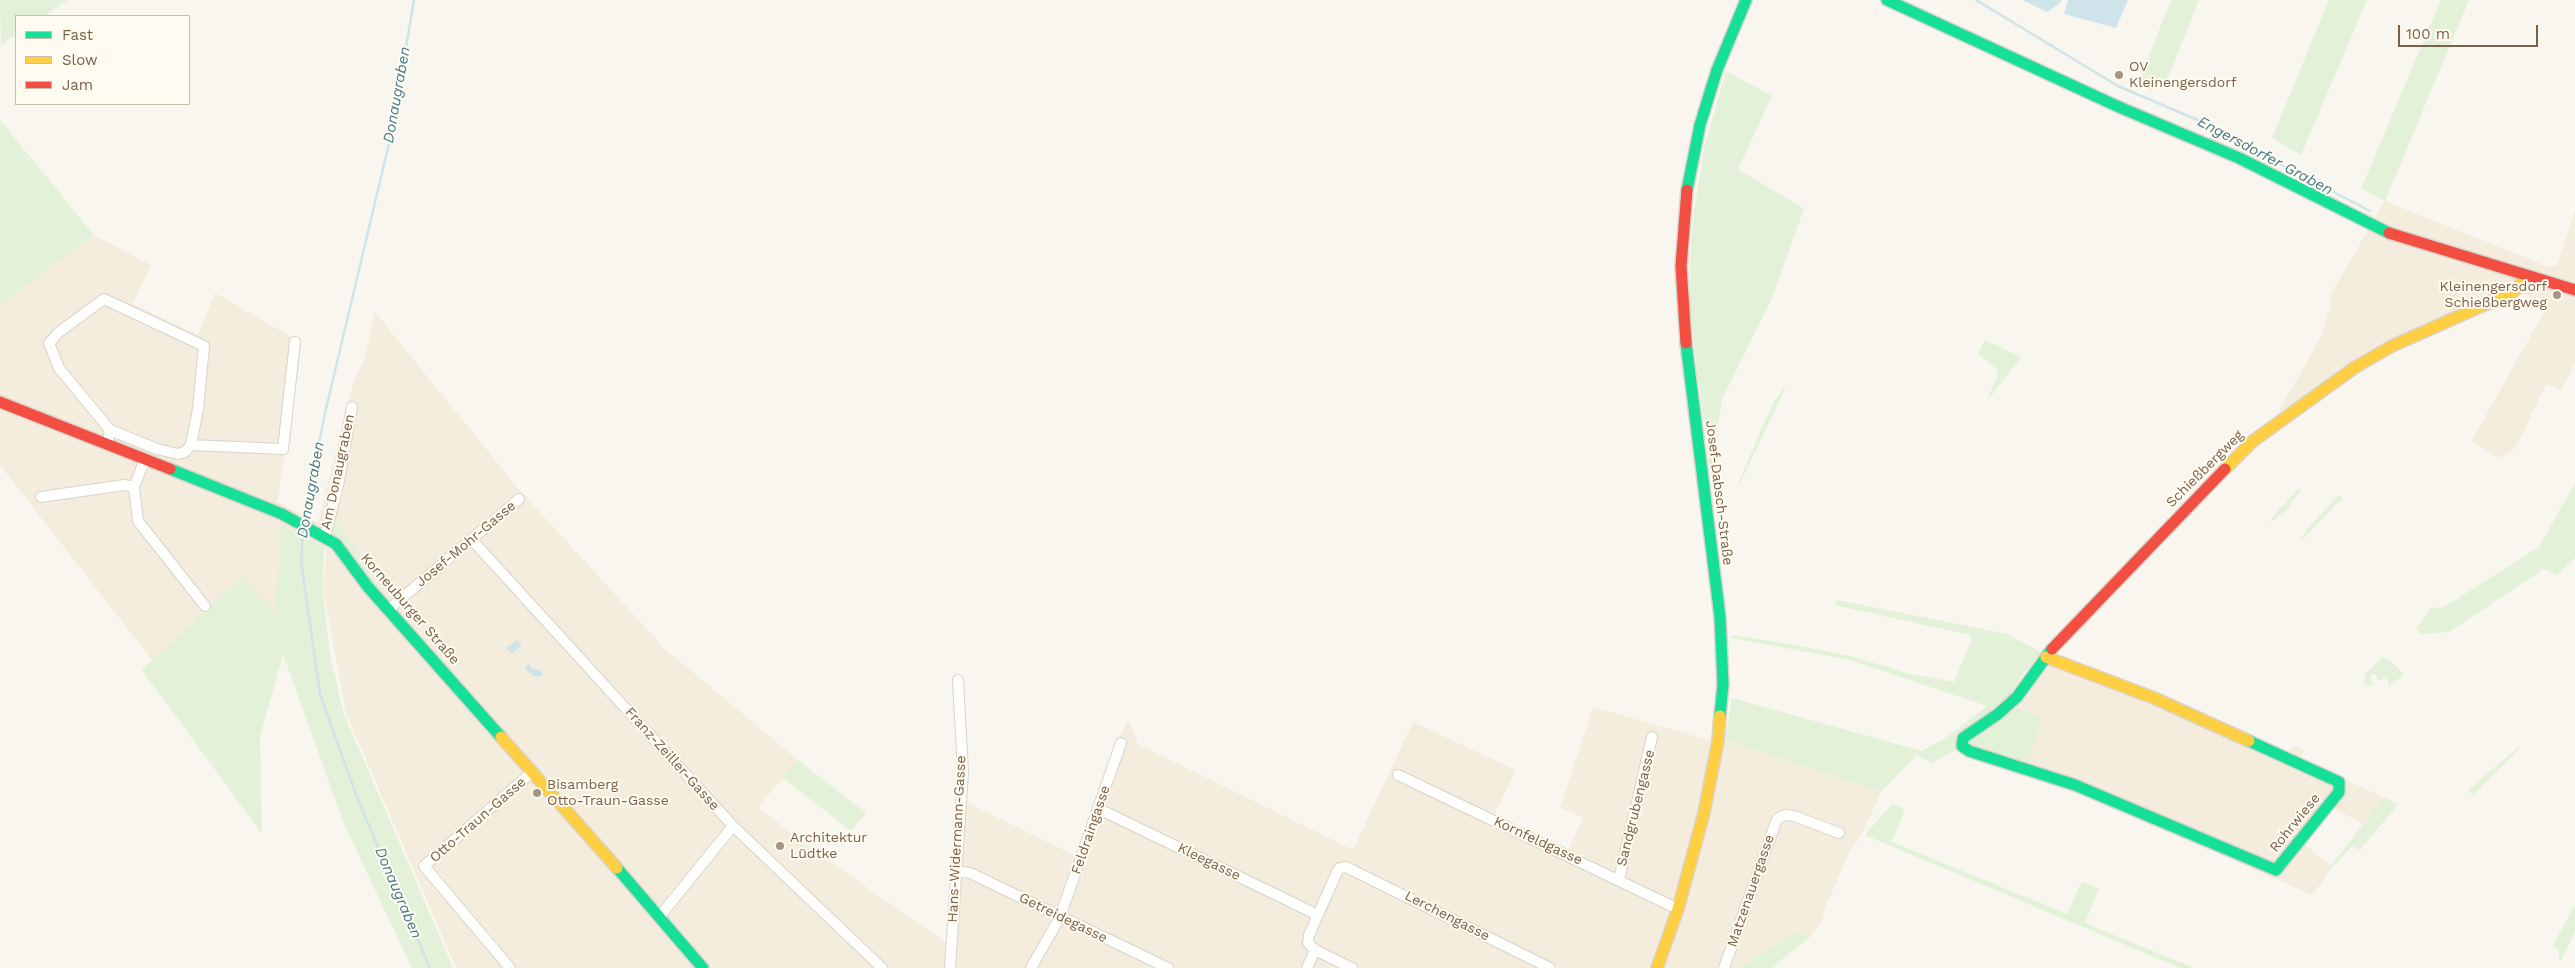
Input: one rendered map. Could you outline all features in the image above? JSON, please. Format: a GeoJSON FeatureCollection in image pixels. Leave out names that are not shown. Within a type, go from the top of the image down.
{"type":"FeatureCollection","features":[{"type":"Feature","properties":{"kind":"street","name":"Josef-Dabsch-Straße"},"geometry":{"type":"LineString","coordinates":[[1657,968],[1678,909],[1709,788],[1720,726],[1723,673],[1720,617],[1684,330],[1682,235],[1688,182],[1700,125],[1717,70],[1746,0]]}},
{"type":"Feature","properties":{"kind":"street","name":"Josef-Dabsch-Straße"},"geometry":{"type":"LineString","coordinates":[[1738,22],[1752,0]]}},
{"type":"Feature","properties":{"kind":"street"},"geometry":{"type":"LineString","coordinates":[[1887,0],[2118,107],[2238,158],[2379,230],[2575,290]]}},
{"type":"Feature","properties":{"kind":"street","name":"Schießbergweg"},"geometry":{"type":"LineString","coordinates":[[1966,750],[1962,746],[1963,738],[2008,706],[2046,657],[2206,487],[2253,441],[2354,368],[2392,346],[2515,291],[2525,275]]}},
{"type":"Feature","properties":{"kind":"street"},"geometry":{"type":"LineString","coordinates":[[104,299],[204,346],[198,409],[191,445],[185,452],[178,454],[157,449],[110,430],[59,368],[49,343],[59,332],[104,299]]}},
{"type":"Feature","properties":{"kind":"street"},"geometry":{"type":"LineString","coordinates":[[191,445],[283,450],[295,342]]}},
{"type":"Feature","properties":{"kind":"street","name":"Korneuburger Straße"},"geometry":{"type":"LineString","coordinates":[[0,402],[288,517],[322,534],[336,544],[368,587],[531,773],[660,916],[703,968]]}},
{"type":"Feature","properties":{"kind":"street","name":"Am Donaugraben"},"geometry":{"type":"LineString","coordinates":[[322,534],[338,486],[352,407]]}},
{"type":"Feature","properties":{"kind":"street"},"geometry":{"type":"LineString","coordinates":[[107,444],[110,430]]}},
{"type":"Feature","properties":{"kind":"street"},"geometry":{"type":"LineString","coordinates":[[145,459],[134,487],[138,521],[205,606]]}},
{"type":"Feature","properties":{"kind":"street"},"geometry":{"type":"LineString","coordinates":[[41,497],[124,484],[134,487]]}},
{"type":"Feature","properties":{"kind":"street","name":"Josef-Mohr-Gasse"},"geometry":{"type":"LineString","coordinates":[[389,609],[519,499]]}},
{"type":"Feature","properties":{"kind":"street","name":"Franz-Zeiller-Gasse"},"geometry":{"type":"LineString","coordinates":[[472,540],[733,826],[882,968]]}},
{"type":"Feature","properties":{"kind":"street","name":"Rohrwiese"},"geometry":{"type":"LineString","coordinates":[[1966,750],[2075,785],[2276,870],[2339,792],[2340,785],[2336,780],[2147,695],[2046,657]]}},
{"type":"Feature","properties":{"kind":"street","name":"Hans-Widermann-Gasse"},"geometry":{"type":"LineString","coordinates":[[950,968],[963,772],[958,680]]}},
{"type":"Feature","properties":{"kind":"street","name":"Sandgrubengasse"},"geometry":{"type":"LineString","coordinates":[[1619,879],[1652,737]]}},
{"type":"Feature","properties":{"kind":"street","name":"Feldraingasse"},"geometry":{"type":"LineString","coordinates":[[1031,968],[1060,916],[1121,743]]}},
{"type":"Feature","properties":{"kind":"street","name":"Otto-Traun-Gasse"},"geometry":{"type":"LineString","coordinates":[[510,968],[424,866],[531,773]]}},
{"type":"Feature","properties":{"kind":"street","name":"Kornfeldgasse"},"geometry":{"type":"LineString","coordinates":[[1398,775],[1619,879],[1678,909]]}},
{"type":"Feature","properties":{"kind":"street","name":"Kleegasse"},"geometry":{"type":"LineString","coordinates":[[1099,809],[1318,914]]}},
{"type":"Feature","properties":{"kind":"street","name":"Matzenauergasse"},"geometry":{"type":"LineString","coordinates":[[1724,968],[1777,819],[1784,815],[1794,816],[1838,833]]}},
{"type":"Feature","properties":{"kind":"street"},"geometry":{"type":"LineString","coordinates":[[660,916],[733,826]]}},
{"type":"Feature","properties":{"kind":"street","name":"Lerchengasse"},"geometry":{"type":"LineString","coordinates":[[1318,914],[1338,870],[1343,867],[1351,868],[1550,968]]}},
{"type":"Feature","properties":{"kind":"street","name":"Getreidegasse"},"geometry":{"type":"LineString","coordinates":[[957,871],[970,873],[1168,968]]}},
{"type":"Feature","properties":{"kind":"street"},"geometry":{"type":"LineString","coordinates":[[1318,914],[1308,940],[1310,946],[1352,968]]}},
{"type":"Feature","properties":{"kind":"street"},"geometry":{"type":"LineString","coordinates":[[1307,968],[1315,950]]}},
{"type":"Feature","properties":{"kind":"shaded area"},"geometry":{"type":"Polygon","coordinates":[[[2385,201],[2549,267],[2557,265],[2575,211],[2575,364],[2561,390],[2546,384],[2518,443],[2512,451],[2499,458],[2471,442],[2548,305],[2522,293],[2455,322],[2362,368],[2288,421],[2279,411],[2321,337],[2329,311],[2332,292],[2385,201]]]}},
{"type":"Feature","properties":{"kind":"shaded area"},"geometry":{"type":"Polygon","coordinates":[[[94,235],[151,265],[133,304],[198,335],[215,293],[302,343],[277,502],[318,522],[353,384],[365,357],[375,312],[516,486],[664,648],[798,760],[758,807],[809,847],[948,944],[964,801],[1078,857],[1118,739],[1128,720],[1138,744],[1353,850],[1413,722],[1516,770],[1494,815],[1569,849],[1583,817],[1560,808],[1593,707],[1709,740],[1725,740],[1881,792],[1862,834],[1849,853],[1823,912],[1822,921],[1810,937],[1796,932],[1739,968],[456,968],[346,713],[324,594],[326,551],[281,527],[275,613],[241,577],[152,660],[0,465],[0,306],[94,235]]]}},
{"type":"Feature","properties":{"kind":"shaded area"},"geometry":{"type":"Polygon","coordinates":[[[2054,656],[2286,753],[2294,745],[2304,751],[2300,760],[2384,797],[2363,825],[2335,808],[2305,845],[2333,867],[2312,895],[2074,789],[2025,771],[2015,706],[2054,656]]]}},
{"type":"Feature","properties":{"kind":"green space"},"geometry":{"type":"Polygon","coordinates":[[[0,0],[68,0],[46,15],[15,15],[15,36],[1,45],[0,0]]]}},
{"type":"Feature","properties":{"kind":"green space"},"geometry":{"type":"Polygon","coordinates":[[[2171,0],[2199,0],[2163,90],[2154,87],[2151,91],[2138,84],[2171,0]]]}},
{"type":"Feature","properties":{"kind":"green space"},"geometry":{"type":"Polygon","coordinates":[[[2329,0],[2367,0],[2301,155],[2272,138],[2329,0]]]}},
{"type":"Feature","properties":{"kind":"green space"},"geometry":{"type":"Polygon","coordinates":[[[2441,0],[2469,0],[2385,201],[2361,189],[2441,0]]]}},
{"type":"Feature","properties":{"kind":"green space"},"geometry":{"type":"Polygon","coordinates":[[[1726,71],[1772,96],[1738,169],[1804,209],[1772,298],[1722,399],[1711,479],[1690,305],[1690,264],[1693,219],[1704,148],[1726,71]]]}},
{"type":"Feature","properties":{"kind":"green space"},"geometry":{"type":"Polygon","coordinates":[[[0,120],[94,235],[0,306],[0,120]]]}},
{"type":"Feature","properties":{"kind":"green space"},"geometry":{"type":"Polygon","coordinates":[[[1985,340],[2021,357],[1987,399],[1998,376],[1996,368],[1978,354],[1985,340]]]}},
{"type":"Feature","properties":{"kind":"green space"},"geometry":{"type":"Polygon","coordinates":[[[1787,385],[1745,473],[1734,494],[1775,400],[1787,385]]]}},
{"type":"Feature","properties":{"kind":"green space"},"geometry":{"type":"Polygon","coordinates":[[[2575,483],[2575,558],[2557,575],[2544,569],[2449,632],[2420,634],[2416,629],[2431,608],[2444,607],[2539,547],[2575,483]]]}},
{"type":"Feature","properties":{"kind":"green space"},"geometry":{"type":"Polygon","coordinates":[[[338,486],[337,520],[339,528],[372,567],[376,584],[389,609],[325,536],[338,486]]]}},
{"type":"Feature","properties":{"kind":"green space"},"geometry":{"type":"Polygon","coordinates":[[[2299,488],[2301,490],[2286,510],[2271,522],[2283,505],[2286,506],[2287,501],[2299,488]]]}},
{"type":"Feature","properties":{"kind":"green space"},"geometry":{"type":"Polygon","coordinates":[[[2339,495],[2343,498],[2300,542],[2306,530],[2339,495]]]}},
{"type":"Feature","properties":{"kind":"green space"},"geometry":{"type":"Polygon","coordinates":[[[281,524],[324,547],[323,595],[330,655],[344,714],[453,968],[412,968],[344,824],[283,654],[260,737],[262,834],[142,670],[241,577],[275,612],[281,524]]]}},
{"type":"Feature","properties":{"kind":"green space"},"geometry":{"type":"Polygon","coordinates":[[[1837,600],[2007,634],[2041,652],[2019,680],[2016,707],[2042,718],[2027,766],[1959,748],[1932,763],[1917,755],[1881,792],[1725,740],[1732,698],[1921,751],[1944,739],[1987,706],[1850,660],[1732,638],[1734,635],[1806,647],[1854,657],[1910,674],[1954,682],[1972,639],[1970,635],[1834,605],[1837,600]]]}},
{"type":"Feature","properties":{"kind":"green space"},"geometry":{"type":"Polygon","coordinates":[[[2382,657],[2390,661],[2404,674],[2389,687],[2387,678],[2384,677],[2379,681],[2376,678],[2377,675],[2372,674],[2370,679],[2374,683],[2370,687],[2364,684],[2365,674],[2382,657]]]}},
{"type":"Feature","properties":{"kind":"green space"},"geometry":{"type":"Polygon","coordinates":[[[2520,746],[2473,795],[2468,790],[2520,746]]]}},
{"type":"Feature","properties":{"kind":"green space"},"geometry":{"type":"Polygon","coordinates":[[[798,760],[866,813],[851,831],[783,778],[798,760]]]}},
{"type":"Feature","properties":{"kind":"green space"},"geometry":{"type":"Polygon","coordinates":[[[2384,797],[2398,804],[2360,850],[2352,846],[2333,867],[2331,866],[2384,797]]]}},
{"type":"Feature","properties":{"kind":"green space"},"geometry":{"type":"Polygon","coordinates":[[[1892,804],[1905,809],[1892,842],[2067,914],[2082,881],[2099,889],[2085,923],[2194,968],[2180,968],[1865,835],[1892,804]]]}},
{"type":"Feature","properties":{"kind":"green space"},"geometry":{"type":"Polygon","coordinates":[[[2575,905],[2575,932],[2560,962],[2558,949],[2553,945],[2575,905]]]}},
{"type":"Feature","properties":{"kind":"green space"},"geometry":{"type":"Polygon","coordinates":[[[1796,932],[1810,937],[1771,968],[1739,968],[1796,932]]]}},
{"type":"Feature","properties":{"kind":"water"},"geometry":{"type":"Polygon","coordinates":[[[2023,0],[2061,0],[2060,3],[2047,12],[2023,0]]]}},
{"type":"Feature","properties":{"kind":"water"},"geometry":{"type":"Polygon","coordinates":[[[2068,0],[2128,0],[2116,28],[2064,14],[2068,0]]]}},
{"type":"Feature","properties":{"kind":"water"},"geometry":{"type":"Polygon","coordinates":[[[517,640],[522,645],[512,654],[506,648],[517,640]]]}},
{"type":"Feature","properties":{"kind":"water"},"geometry":{"type":"Polygon","coordinates":[[[528,664],[533,669],[540,670],[543,674],[540,677],[533,676],[525,669],[528,664]]]}},
{"type":"Feature","properties":{"kind":"waterway","name":"Donaugraben"},"geometry":{"type":"LineString","coordinates":[[304,519],[325,413],[391,135],[414,0]]}},
{"type":"Feature","properties":{"kind":"waterway","name":"Engersdorfer Graben"},"geometry":{"type":"LineString","coordinates":[[1976,0],[2118,86],[2221,130],[2272,160],[2370,211]]}},
{"type":"Feature","properties":{"kind":"waterway","name":"Donaugraben"},"geometry":{"type":"LineString","coordinates":[[303,530],[301,561],[320,694],[358,800],[430,968]]}},
{"type":"Feature","properties":{"kind":"traffic: fast"},"geometry":{"type":"LineString","coordinates":[[1687,190],[1700,125],[1717,70],[1746,0]]}},
{"type":"Feature","properties":{"kind":"traffic: fast"},"geometry":{"type":"LineString","coordinates":[[1887,0],[2119,107],[2239,158],[2389,233]]}},
{"type":"Feature","properties":{"kind":"traffic: fast"},"geometry":{"type":"LineString","coordinates":[[1686,343],[1720,617],[1723,684],[1720,716]]}},
{"type":"Feature","properties":{"kind":"traffic: fast"},"geometry":{"type":"LineString","coordinates":[[170,469],[282,514],[336,544],[368,587],[501,737]]}},
{"type":"Feature","properties":{"kind":"traffic: fast"},"geometry":{"type":"LineString","coordinates":[[2052,649],[2017,697],[1998,714],[1963,738],[1962,746],[1969,751],[2075,785],[2276,870],[2339,792],[2339,782],[2249,741]]}},
{"type":"Feature","properties":{"kind":"traffic: fast"},"geometry":{"type":"LineString","coordinates":[[617,868],[703,968]]}},
{"type":"Feature","properties":{"kind":"traffic: slow"},"geometry":{"type":"LineString","coordinates":[[2225,469],[2253,441],[2354,368],[2392,346],[2511,293],[2518,288],[2525,275]]}},
{"type":"Feature","properties":{"kind":"traffic: slow"},"geometry":{"type":"LineString","coordinates":[[2046,657],[2154,698],[2249,741]]}},
{"type":"Feature","properties":{"kind":"traffic: slow"},"geometry":{"type":"LineString","coordinates":[[1657,968],[1678,909],[1704,813],[1718,741],[1720,716]]}},
{"type":"Feature","properties":{"kind":"traffic: slow"},"geometry":{"type":"LineString","coordinates":[[501,737],[617,868]]}},
{"type":"Feature","properties":{"kind":"traffic: jam"},"geometry":{"type":"LineString","coordinates":[[1686,343],[1681,266],[1687,190]]}},
{"type":"Feature","properties":{"kind":"traffic: jam"},"geometry":{"type":"LineString","coordinates":[[2389,233],[2575,290]]}},
{"type":"Feature","properties":{"kind":"traffic: jam"},"geometry":{"type":"LineString","coordinates":[[0,402],[170,469]]}},
{"type":"Feature","properties":{"kind":"traffic: jam"},"geometry":{"type":"LineString","coordinates":[[2052,649],[2225,469]]}},
{"type":"Feature","properties":{"kind":"place","name":"OV Kleinengersdorf"},"geometry":{"type":"Point","coordinates":[2119,75]}},
{"type":"Feature","properties":{"kind":"place","name":"Kleinengersdorf Schießbergweg"},"geometry":{"type":"Point","coordinates":[2557,295]}},
{"type":"Feature","properties":{"kind":"place","name":"Bisamberg Otto-Traun-Gasse"},"geometry":{"type":"Point","coordinates":[537,793]}},
{"type":"Feature","properties":{"kind":"place","name":"Architektur Lüdtke"},"geometry":{"type":"Point","coordinates":[780,846]}}]}
